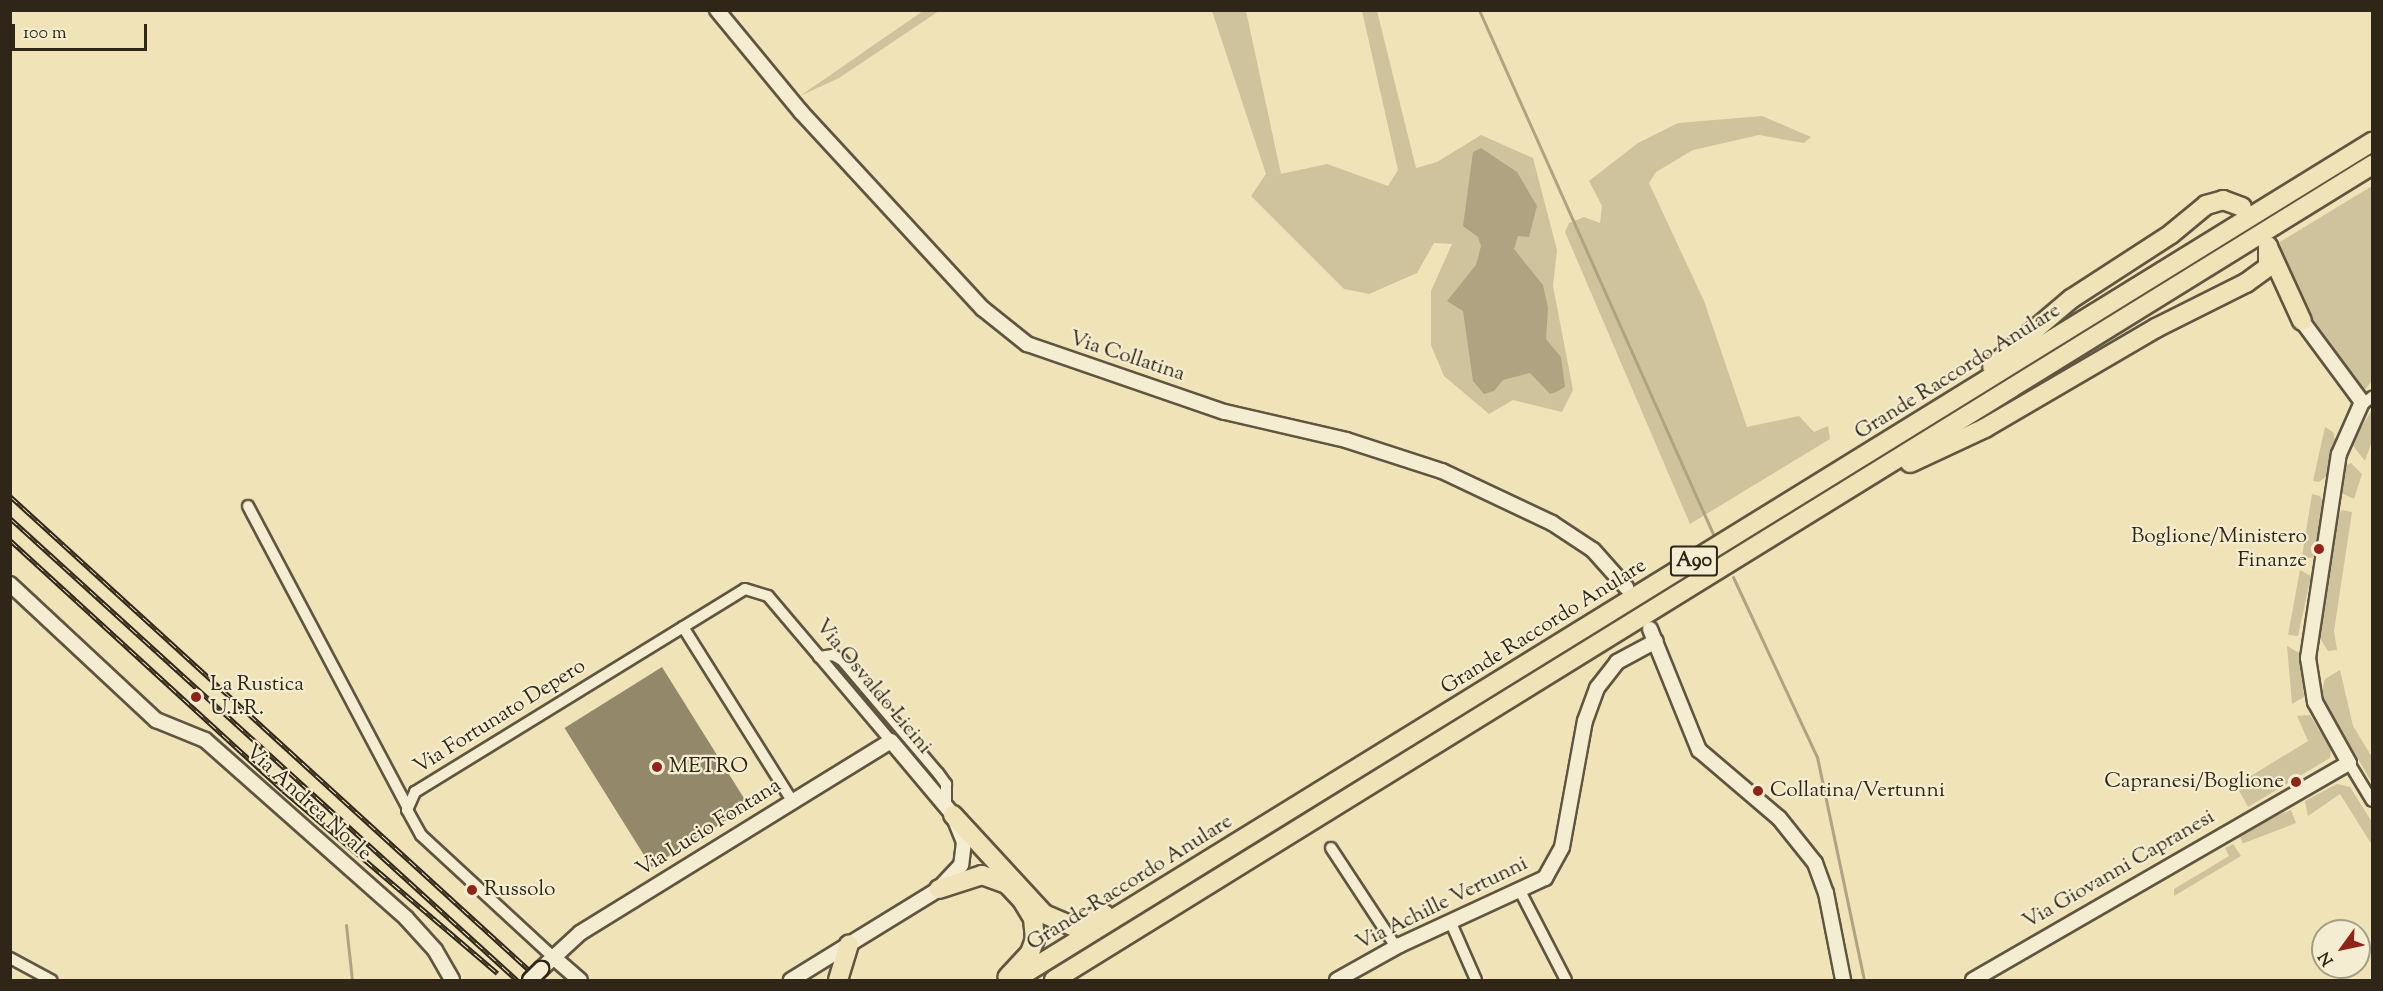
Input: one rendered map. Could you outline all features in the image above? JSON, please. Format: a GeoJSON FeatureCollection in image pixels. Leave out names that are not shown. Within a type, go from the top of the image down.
{"type":"FeatureCollection","features":[{"type":"Feature","properties":{"kind":"highway","name":"Grande Raccordo Anulare"},"geometry":{"type":"LineString","coordinates":[[1014,981],[2373,142]]}},
{"type":"Feature","properties":{"kind":"highway","name":"Grande Raccordo Anulare"},"geometry":{"type":"LineString","coordinates":[[1054,981],[1861,484],[2373,165]]}},
{"type":"Feature","properties":{"kind":"highway"},"geometry":{"type":"LineString","coordinates":[[1942,409],[2071,299],[2171,234],[2206,205],[2223,200],[2242,207]]}},
{"type":"Feature","properties":{"kind":"highway"},"geometry":{"type":"LineString","coordinates":[[1861,484],[1975,433],[2156,328],[2246,283],[2268,267],[2268,246],[2302,321]]}},
{"type":"Feature","properties":{"kind":"highway"},"geometry":{"type":"LineString","coordinates":[[2246,283],[2266,279],[2279,284],[2302,321]]}},
{"type":"Feature","properties":{"kind":"highway"},"geometry":{"type":"LineString","coordinates":[[949,811],[1034,905],[1064,924],[1082,925],[1182,878]]}},
{"type":"Feature","properties":{"kind":"highway"},"geometry":{"type":"LineString","coordinates":[[939,890],[970,877],[987,876],[1011,886],[1027,906],[1034,925],[1034,944],[1004,981]]}},
{"type":"Feature","properties":{"kind":"highway"},"geometry":{"type":"LineString","coordinates":[[1072,981],[1144,926]]}},
{"type":"Feature","properties":{"kind":"highway"},"geometry":{"type":"LineString","coordinates":[[838,981],[849,945]]}},
{"type":"Feature","properties":{"kind":"street","name":"Via Collatina"},"geometry":{"type":"LineString","coordinates":[[717,10],[801,112],[982,308],[1027,344],[1225,412],[1346,440],[1442,471],[1552,523],[1593,549],[1626,587]]}},
{"type":"Feature","properties":{"kind":"street"},"geometry":{"type":"LineString","coordinates":[[2302,321],[2367,401],[2339,454],[2308,658],[2318,708],[2373,801]]}},
{"type":"Feature","properties":{"kind":"street","name":"Via Fortunato Depero"},"geometry":{"type":"LineString","coordinates":[[248,506],[407,806],[424,787],[734,594],[758,590]]}},
{"type":"Feature","properties":{"kind":"street","name":"Via Andrea Noale"},"geometry":{"type":"LineString","coordinates":[[10,584],[156,720],[205,740],[406,918],[435,950],[452,981]]}},
{"type":"Feature","properties":{"kind":"street","name":"Via Osvaldo Licini"},"geometry":{"type":"LineString","coordinates":[[758,590],[819,657],[949,811],[964,840],[964,856],[959,869],[939,890]]}},
{"type":"Feature","properties":{"kind":"street"},"geometry":{"type":"LineString","coordinates":[[683,627],[792,801]]}},
{"type":"Feature","properties":{"kind":"street","name":"Via Achille Vertunni"},"geometry":{"type":"LineString","coordinates":[[1337,981],[1396,947],[1545,878],[1562,847],[1585,721],[1597,688],[1617,662],[1653,635],[1700,750],[1779,818],[1815,863],[1828,899],[1843,981]]}},
{"type":"Feature","properties":{"kind":"street"},"geometry":{"type":"LineString","coordinates":[[819,657],[833,654],[842,660],[938,772],[946,784],[949,811]]}},
{"type":"Feature","properties":{"kind":"street","name":"Via Lucio Fontana"},"geometry":{"type":"LineString","coordinates":[[530,981],[552,956],[580,933],[891,741]]}},
{"type":"Feature","properties":{"kind":"street","name":"Via Giovanni Capranesi"},"geometry":{"type":"LineString","coordinates":[[1973,981],[2349,763]]}},
{"type":"Feature","properties":{"kind":"street"},"geometry":{"type":"LineString","coordinates":[[407,806],[412,823],[426,841],[580,981]]}},
{"type":"Feature","properties":{"kind":"street"},"geometry":{"type":"LineString","coordinates":[[1331,848],[1396,947]]}},
{"type":"Feature","properties":{"kind":"street"},"geometry":{"type":"LineString","coordinates":[[791,981],[939,890]]}},
{"type":"Feature","properties":{"kind":"street"},"geometry":{"type":"LineString","coordinates":[[1520,891],[1566,981]]}},
{"type":"Feature","properties":{"kind":"street"},"geometry":{"type":"LineString","coordinates":[[1451,923],[1476,981]]}},
{"type":"Feature","properties":{"kind":"street"},"geometry":{"type":"LineString","coordinates":[[10,958],[51,981]]}},
{"type":"Feature","properties":{"kind":"shaded area"},"geometry":{"type":"Polygon","coordinates":[[[923,11],[939,11],[839,78],[800,96],[923,11]]]}},
{"type":"Feature","properties":{"kind":"shaded area"},"geometry":{"type":"Polygon","coordinates":[[[1212,11],[1246,11],[1281,174],[1327,164],[1388,186],[1398,170],[1362,11],[1377,11],[1416,168],[1437,162],[1481,135],[1533,158],[1557,250],[1553,286],[1573,390],[1562,412],[1513,400],[1489,414],[1444,376],[1431,345],[1431,291],[1452,244],[1434,243],[1417,273],[1369,294],[1344,289],[1251,196],[1266,174],[1212,11]]]}},
{"type":"Feature","properties":{"kind":"shaded area"},"geometry":{"type":"Polygon","coordinates":[[[1762,116],[1811,137],[1804,143],[1759,135],[1693,150],[1656,172],[1649,183],[1704,301],[1747,427],[1799,416],[1814,432],[1828,426],[1830,439],[1690,524],[1565,232],[1569,223],[1584,217],[1600,223],[1602,206],[1589,181],[1638,143],[1678,123],[1762,116]]]}},
{"type":"Feature","properties":{"kind":"shaded area"},"geometry":{"type":"Polygon","coordinates":[[[1481,148],[1517,172],[1537,206],[1529,237],[1518,236],[1514,249],[1543,285],[1548,308],[1546,339],[1561,357],[1565,387],[1550,394],[1530,373],[1503,380],[1494,391],[1484,394],[1473,381],[1463,311],[1447,301],[1476,265],[1481,246],[1478,237],[1463,226],[1473,152],[1481,148]]]}},
{"type":"Feature","properties":{"kind":"shaded area"},"geometry":{"type":"Polygon","coordinates":[[[2372,186],[2372,381],[2364,391],[2307,318],[2275,245],[2372,186]]]}},
{"type":"Feature","properties":{"kind":"shaded area"},"geometry":{"type":"Polygon","coordinates":[[[2372,410],[2372,441],[2365,461],[2351,443],[2372,410]]]}},
{"type":"Feature","properties":{"kind":"shaded area"},"geometry":{"type":"Polygon","coordinates":[[[2325,427],[2333,432],[2335,439],[2328,475],[2319,482],[2313,481],[2325,427]]]}},
{"type":"Feature","properties":{"kind":"shaded area"},"geometry":{"type":"Polygon","coordinates":[[[2351,463],[2362,474],[2354,499],[2341,493],[2345,466],[2351,463]]]}},
{"type":"Feature","properties":{"kind":"shaded area"},"geometry":{"type":"Polygon","coordinates":[[[2312,494],[2320,496],[2323,503],[2314,557],[2309,558],[2302,557],[2312,494]]]}},
{"type":"Feature","properties":{"kind":"shaded area"},"geometry":{"type":"Polygon","coordinates":[[[2342,510],[2352,512],[2334,631],[2337,650],[2328,651],[2318,635],[2337,517],[2342,510]]]}},
{"type":"Feature","properties":{"kind":"shaded area"},"geometry":{"type":"Polygon","coordinates":[[[2300,570],[2311,576],[2298,636],[2288,635],[2300,570]]]}},
{"type":"Feature","properties":{"kind":"shaded area"},"geometry":{"type":"Polygon","coordinates":[[[2287,646],[2301,654],[2304,697],[2292,704],[2287,646]]]}},
{"type":"Feature","properties":{"kind":"shaded area"},"geometry":{"type":"Polygon","coordinates":[[[2340,670],[2353,726],[2372,757],[2372,783],[2321,695],[2325,679],[2340,670]]]}},
{"type":"Feature","properties":{"kind":"shaded area"},"geometry":{"type":"Polygon","coordinates":[[[2310,715],[2331,750],[2330,758],[2248,807],[2236,785],[2308,741],[2297,716],[2310,715]]]}},
{"type":"Feature","properties":{"kind":"shaded area"},"geometry":{"type":"Polygon","coordinates":[[[2337,784],[2350,787],[2372,822],[2372,845],[2340,794],[2308,816],[2305,801],[2337,784]]]}},
{"type":"Feature","properties":{"kind":"shaded area"},"geometry":{"type":"Polygon","coordinates":[[[2291,810],[2296,823],[2243,843],[2238,830],[2291,810]]]}},
{"type":"Feature","properties":{"kind":"shaded area"},"geometry":{"type":"Polygon","coordinates":[[[2233,844],[2241,856],[2174,896],[2174,889],[2229,856],[2225,848],[2233,844]]]}},
{"type":"Feature","properties":{"kind":"building","name":"METRO"},"geometry":{"type":"Polygon","coordinates":[[[662,667],[749,806],[651,867],[564,728],[662,667]]]}},
{"type":"Feature","properties":{"kind":"waterway"},"geometry":{"type":"LineString","coordinates":[[1479,10],[1714,536]]}},
{"type":"Feature","properties":{"kind":"waterway"},"geometry":{"type":"LineString","coordinates":[[1733,577],[1817,757],[1864,980]]}},
{"type":"Feature","properties":{"kind":"waterway"},"geometry":{"type":"LineString","coordinates":[[346,925],[352,980]]}},
{"type":"Feature","properties":{"kind":"railway"},"geometry":{"type":"LineString","coordinates":[[10,496],[540,980]]}},
{"type":"Feature","properties":{"kind":"railway"},"geometry":{"type":"LineString","coordinates":[[10,518],[517,980]]}},
{"type":"Feature","properties":{"kind":"railway"},"geometry":{"type":"LineString","coordinates":[[10,540],[283,790],[497,973]]}},
{"type":"Feature","properties":{"kind":"place","name":"Boglione/Ministero Finanze"},"geometry":{"type":"Point","coordinates":[2319,549]}},
{"type":"Feature","properties":{"kind":"place","name":"La Rustica U.I.R."},"geometry":{"type":"Point","coordinates":[196,697]}},
{"type":"Feature","properties":{"kind":"place","name":"METRO"},"geometry":{"type":"Point","coordinates":[657,767]}},
{"type":"Feature","properties":{"kind":"place","name":"Capranesi/Boglione"},"geometry":{"type":"Point","coordinates":[2296,782]}},
{"type":"Feature","properties":{"kind":"place","name":"Collatina/Vertunni"},"geometry":{"type":"Point","coordinates":[1758,791]}},
{"type":"Feature","properties":{"kind":"place","name":"Russolo"},"geometry":{"type":"Point","coordinates":[472,890]}}]}
